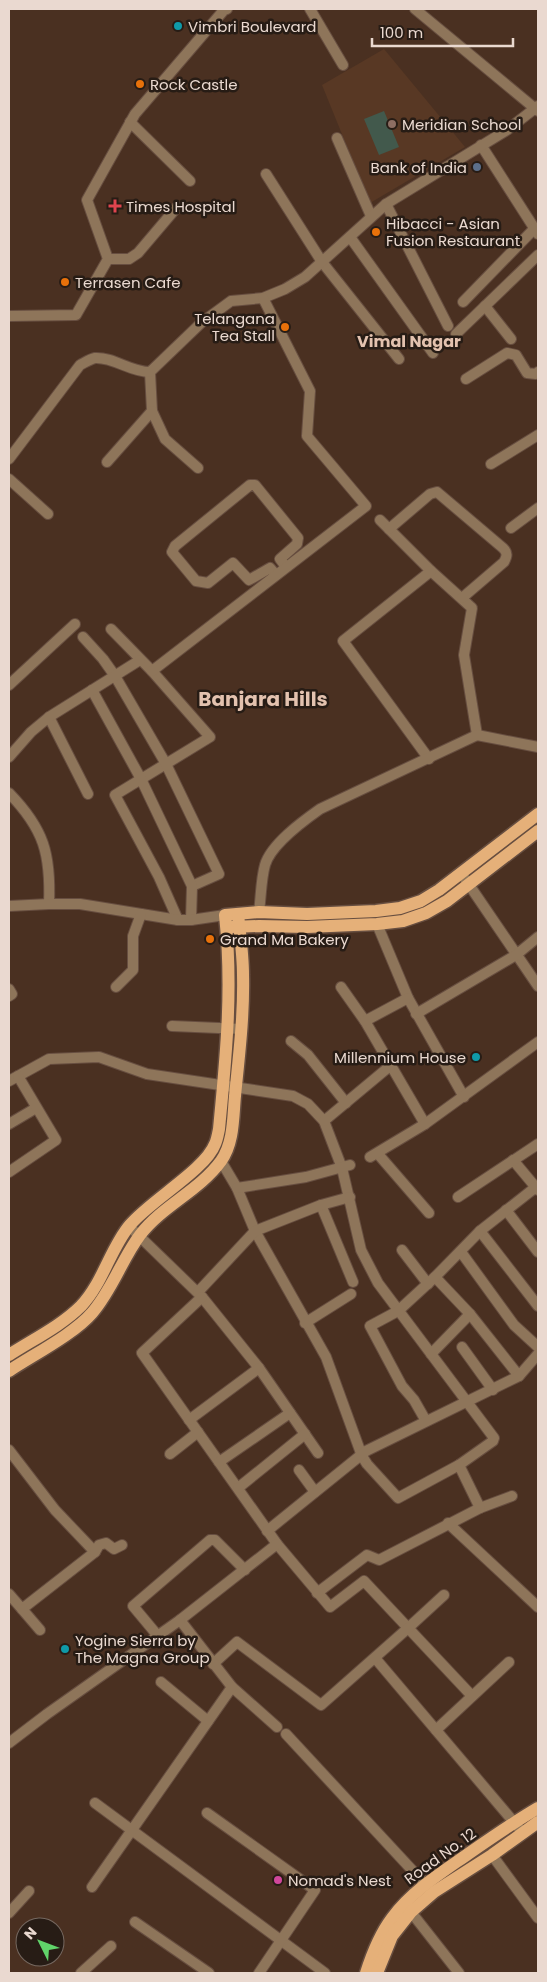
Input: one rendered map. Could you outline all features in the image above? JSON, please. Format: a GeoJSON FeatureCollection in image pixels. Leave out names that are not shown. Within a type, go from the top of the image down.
{"type":"FeatureCollection","features":[{"type":"Feature","properties":{"kind":"main road"},"geometry":{"type":"LineString","coordinates":[[232,921],[259,912],[307,914],[376,911],[400,908],[421,901],[538,815]]}},
{"type":"Feature","properties":{"kind":"main road"},"geometry":{"type":"LineString","coordinates":[[232,921],[377,924],[403,921],[426,913],[446,901],[538,831]]}},
{"type":"Feature","properties":{"kind":"main road"},"geometry":{"type":"LineString","coordinates":[[9,1355],[69,1317],[82,1304],[93,1290],[129,1226],[155,1201],[196,1169],[210,1154],[215,1144],[218,1129],[229,1028],[232,921]]}},
{"type":"Feature","properties":{"kind":"main road"},"geometry":{"type":"LineString","coordinates":[[9,1371],[77,1327],[92,1313],[104,1297],[139,1236],[152,1221],[205,1179],[221,1162],[228,1149],[242,1029],[243,974],[232,921]]}},
{"type":"Feature","properties":{"kind":"main road","name":"Road No. 12"},"geometry":{"type":"LineString","coordinates":[[366,1973],[374,1951],[391,1919],[410,1897],[425,1884],[514,1822],[538,1808]]}},
{"type":"Feature","properties":{"kind":"main road"},"geometry":{"type":"LineString","coordinates":[[377,1973],[392,1936],[411,1912],[434,1892],[492,1855],[538,1822]]}},
{"type":"Feature","properties":{"kind":"street"},"geometry":{"type":"LineString","coordinates":[[9,316],[76,314],[108,259],[87,200],[135,114],[224,9]]}},
{"type":"Feature","properties":{"kind":"street"},"geometry":{"type":"LineString","coordinates":[[310,9],[343,65]]}},
{"type":"Feature","properties":{"kind":"street"},"geometry":{"type":"LineString","coordinates":[[9,459],[49,403],[80,365],[94,358],[113,361],[138,372],[150,372],[201,323],[231,301],[263,298],[298,281],[322,262],[386,204],[507,130],[538,108],[415,9]]}},
{"type":"Feature","properties":{"kind":"street"},"geometry":{"type":"LineString","coordinates":[[130,122],[190,181]]}},
{"type":"Feature","properties":{"kind":"street"},"geometry":{"type":"LineString","coordinates":[[337,138],[371,216]]}},
{"type":"Feature","properties":{"kind":"street"},"geometry":{"type":"LineString","coordinates":[[463,302],[536,231],[481,145]]}},
{"type":"Feature","properties":{"kind":"street"},"geometry":{"type":"LineString","coordinates":[[266,174],[322,262],[399,359]]}},
{"type":"Feature","properties":{"kind":"street"},"geometry":{"type":"LineString","coordinates":[[386,204],[448,326]]}},
{"type":"Feature","properties":{"kind":"street"},"geometry":{"type":"LineString","coordinates":[[108,259],[129,259],[138,253],[177,207]]}},
{"type":"Feature","properties":{"kind":"street"},"geometry":{"type":"LineString","coordinates":[[350,237],[433,353]]}},
{"type":"Feature","properties":{"kind":"street"},"geometry":{"type":"LineString","coordinates":[[456,334],[538,254]]}},
{"type":"Feature","properties":{"kind":"street"},"geometry":{"type":"LineString","coordinates":[[152,671],[366,506],[307,436],[310,391],[263,298]]}},
{"type":"Feature","properties":{"kind":"street"},"geometry":{"type":"LineString","coordinates":[[485,306],[511,339]]}},
{"type":"Feature","properties":{"kind":"street"},"geometry":{"type":"LineString","coordinates":[[466,379],[508,353],[516,355],[527,373],[536,374],[538,372]]}},
{"type":"Feature","properties":{"kind":"street"},"geometry":{"type":"LineString","coordinates":[[150,372],[152,411],[165,439],[198,468]]}},
{"type":"Feature","properties":{"kind":"street"},"geometry":{"type":"LineString","coordinates":[[107,462],[152,411]]}},
{"type":"Feature","properties":{"kind":"street"},"geometry":{"type":"LineString","coordinates":[[491,464],[538,435]]}},
{"type":"Feature","properties":{"kind":"street"},"geometry":{"type":"LineString","coordinates":[[9,479],[48,514]]}},
{"type":"Feature","properties":{"kind":"street"},"geometry":{"type":"LineString","coordinates":[[276,575],[270,568],[249,580],[233,563],[208,583],[196,582],[172,552],[175,546],[250,485],[255,485],[298,538],[297,544],[280,560],[286,567]]}},
{"type":"Feature","properties":{"kind":"street"},"geometry":{"type":"LineString","coordinates":[[389,529],[430,494],[437,492],[503,548],[507,556],[504,562],[462,598]]}},
{"type":"Feature","properties":{"kind":"street"},"geometry":{"type":"LineString","coordinates":[[512,528],[538,508]]}},
{"type":"Feature","properties":{"kind":"street"},"geometry":{"type":"LineString","coordinates":[[380,520],[431,571],[472,608],[464,655],[478,735]]}},
{"type":"Feature","properties":{"kind":"street"},"geometry":{"type":"LineString","coordinates":[[429,759],[343,641],[431,571]]}},
{"type":"Feature","properties":{"kind":"street"},"geometry":{"type":"LineString","coordinates":[[9,685],[75,624]]}},
{"type":"Feature","properties":{"kind":"street"},"geometry":{"type":"LineString","coordinates":[[111,629],[152,671],[210,736],[115,795],[160,877],[178,920]]}},
{"type":"Feature","properties":{"kind":"street"},"geometry":{"type":"LineString","coordinates":[[83,637],[104,659],[166,764],[219,874],[192,886]]}},
{"type":"Feature","properties":{"kind":"street"},"geometry":{"type":"LineString","coordinates":[[9,757],[48,716],[140,660]]}},
{"type":"Feature","properties":{"kind":"street"},"geometry":{"type":"LineString","coordinates":[[92,690],[141,779],[192,886],[191,920]]}},
{"type":"Feature","properties":{"kind":"street"},"geometry":{"type":"LineString","coordinates":[[48,716],[88,794]]}},
{"type":"Feature","properties":{"kind":"street"},"geometry":{"type":"LineString","coordinates":[[259,912],[265,865],[277,845],[320,809],[478,735],[538,747]]}},
{"type":"Feature","properties":{"kind":"street"},"geometry":{"type":"LineString","coordinates":[[9,793],[26,811],[41,836],[48,860],[49,904]]}},
{"type":"Feature","properties":{"kind":"street"},"geometry":{"type":"LineString","coordinates":[[461,872],[538,986]]}},
{"type":"Feature","properties":{"kind":"street"},"geometry":{"type":"LineString","coordinates":[[9,906],[80,904],[178,920],[232,921]]}},
{"type":"Feature","properties":{"kind":"street"},"geometry":{"type":"LineString","coordinates":[[116,987],[133,970],[133,936],[141,914]]}},
{"type":"Feature","properties":{"kind":"street"},"geometry":{"type":"LineString","coordinates":[[377,924],[416,1014],[464,1097]]}},
{"type":"Feature","properties":{"kind":"street"},"geometry":{"type":"LineString","coordinates":[[416,1014],[516,955],[538,937]]}},
{"type":"Feature","properties":{"kind":"street"},"geometry":{"type":"LineString","coordinates":[[341,987],[365,1021],[425,1124]]}},
{"type":"Feature","properties":{"kind":"street"},"geometry":{"type":"LineString","coordinates":[[9,989],[12,994],[9,996]]}},
{"type":"Feature","properties":{"kind":"street"},"geometry":{"type":"LineString","coordinates":[[365,1021],[408,998]]}},
{"type":"Feature","properties":{"kind":"street"},"geometry":{"type":"LineString","coordinates":[[172,1026],[242,1029]]}},
{"type":"Feature","properties":{"kind":"street"},"geometry":{"type":"LineString","coordinates":[[291,1041],[308,1055],[346,1103]]}},
{"type":"Feature","properties":{"kind":"street"},"geometry":{"type":"LineString","coordinates":[[429,1213],[374,1155],[425,1124],[538,1042]]}},
{"type":"Feature","properties":{"kind":"street"},"geometry":{"type":"LineString","coordinates":[[9,1172],[56,1140],[36,1108],[13,1078],[49,1059],[99,1057],[146,1074],[294,1096],[308,1104],[324,1122],[346,1166],[350,1197],[361,1250],[378,1283],[494,1438],[493,1442],[459,1465],[398,1498],[366,1464],[326,1357],[254,1231],[237,1188],[221,1162]]}},
{"type":"Feature","properties":{"kind":"street"},"geometry":{"type":"LineString","coordinates":[[324,1122],[390,1066]]}},
{"type":"Feature","properties":{"kind":"street"},"geometry":{"type":"LineString","coordinates":[[9,1124],[36,1108]]}},
{"type":"Feature","properties":{"kind":"street"},"geometry":{"type":"LineString","coordinates":[[458,1197],[538,1144]]}},
{"type":"Feature","properties":{"kind":"street"},"geometry":{"type":"LineString","coordinates":[[426,1421],[414,1400],[402,1386],[370,1326],[398,1311],[432,1281],[480,1231],[537,1188],[514,1160]]}},
{"type":"Feature","properties":{"kind":"street"},"geometry":{"type":"LineString","coordinates":[[237,1188],[306,1177],[346,1166]]}},
{"type":"Feature","properties":{"kind":"street"},"geometry":{"type":"LineString","coordinates":[[350,1197],[321,1205],[254,1231],[200,1295],[142,1353],[277,1544],[330,1607],[364,1581],[472,1696]]}},
{"type":"Feature","properties":{"kind":"street"},"geometry":{"type":"LineString","coordinates":[[321,1205],[352,1282]]}},
{"type":"Feature","properties":{"kind":"street"},"geometry":{"type":"LineString","coordinates":[[506,1210],[538,1252]]}},
{"type":"Feature","properties":{"kind":"street"},"geometry":{"type":"LineString","coordinates":[[129,1226],[200,1295],[259,1368],[318,1453]]}},
{"type":"Feature","properties":{"kind":"street"},"geometry":{"type":"LineString","coordinates":[[480,1231],[538,1306]]}},
{"type":"Feature","properties":{"kind":"street"},"geometry":{"type":"LineString","coordinates":[[402,1250],[432,1281],[470,1314],[519,1376]]}},
{"type":"Feature","properties":{"kind":"street"},"geometry":{"type":"LineString","coordinates":[[461,1252],[514,1325],[538,1347]]}},
{"type":"Feature","properties":{"kind":"street"},"geometry":{"type":"LineString","coordinates":[[305,1323],[350,1294]]}},
{"type":"Feature","properties":{"kind":"street"},"geometry":{"type":"LineString","coordinates":[[431,1354],[470,1314]]}},
{"type":"Feature","properties":{"kind":"street"},"geometry":{"type":"LineString","coordinates":[[462,1346],[493,1390]]}},
{"type":"Feature","properties":{"kind":"street"},"geometry":{"type":"LineString","coordinates":[[268,1531],[366,1451],[519,1376],[538,1354]]}},
{"type":"Feature","properties":{"kind":"street"},"geometry":{"type":"LineString","coordinates":[[189,1420],[259,1368]]}},
{"type":"Feature","properties":{"kind":"street"},"geometry":{"type":"LineString","coordinates":[[219,1462],[290,1413]]}},
{"type":"Feature","properties":{"kind":"street"},"geometry":{"type":"LineString","coordinates":[[170,1454],[198,1432]]}},
{"type":"Feature","properties":{"kind":"street"},"geometry":{"type":"LineString","coordinates":[[238,1488],[304,1434]]}},
{"type":"Feature","properties":{"kind":"street"},"geometry":{"type":"LineString","coordinates":[[9,1450],[55,1510],[95,1552]]}},
{"type":"Feature","properties":{"kind":"street"},"geometry":{"type":"LineString","coordinates":[[459,1465],[480,1508]]}},
{"type":"Feature","properties":{"kind":"street"},"geometry":{"type":"LineString","coordinates":[[298,1470],[315,1492]]}},
{"type":"Feature","properties":{"kind":"street"},"geometry":{"type":"LineString","coordinates":[[317,1593],[368,1556],[379,1560],[448,1523],[512,1496]]}},
{"type":"Feature","properties":{"kind":"street"},"geometry":{"type":"LineString","coordinates":[[448,1523],[538,1607]]}},
{"type":"Feature","properties":{"kind":"street"},"geometry":{"type":"LineString","coordinates":[[158,1636],[133,1606],[210,1540],[215,1540],[245,1570]]}},
{"type":"Feature","properties":{"kind":"street"},"geometry":{"type":"LineString","coordinates":[[22,1609],[95,1552],[99,1544],[106,1543],[114,1549],[122,1545]]}},
{"type":"Feature","properties":{"kind":"street"},"geometry":{"type":"LineString","coordinates":[[9,1744],[47,1714],[180,1620],[277,1544]]}},
{"type":"Feature","properties":{"kind":"street"},"geometry":{"type":"LineString","coordinates":[[9,1594],[40,1630]]}},
{"type":"Feature","properties":{"kind":"street"},"geometry":{"type":"LineString","coordinates":[[213,1664],[236,1642],[321,1705],[444,1595]]}},
{"type":"Feature","properties":{"kind":"street"},"geometry":{"type":"LineString","coordinates":[[180,1620],[232,1687],[277,1727]]}},
{"type":"Feature","properties":{"kind":"street"},"geometry":{"type":"LineString","coordinates":[[375,1658],[514,1822],[522,1834]]}},
{"type":"Feature","properties":{"kind":"street"},"geometry":{"type":"LineString","coordinates":[[436,1730],[509,1662]]}},
{"type":"Feature","properties":{"kind":"street"},"geometry":{"type":"LineString","coordinates":[[161,1682],[208,1721]]}},
{"type":"Feature","properties":{"kind":"street"},"geometry":{"type":"LineString","coordinates":[[92,1887],[232,1687]]}},
{"type":"Feature","properties":{"kind":"street"},"geometry":{"type":"LineString","coordinates":[[286,1734],[425,1884]]}},
{"type":"Feature","properties":{"kind":"street"},"geometry":{"type":"LineString","coordinates":[[95,1803],[325,1973]]}},
{"type":"Feature","properties":{"kind":"street"},"geometry":{"type":"LineString","coordinates":[[207,1813],[315,1890],[282,1942],[259,1973]]}},
{"type":"Feature","properties":{"kind":"street"},"geometry":{"type":"LineString","coordinates":[[492,1855],[538,1918]]}},
{"type":"Feature","properties":{"kind":"street"},"geometry":{"type":"LineString","coordinates":[[9,1913],[29,1891]]}},
{"type":"Feature","properties":{"kind":"street"},"geometry":{"type":"LineString","coordinates":[[411,1912],[459,1973]]}},
{"type":"Feature","properties":{"kind":"street"},"geometry":{"type":"LineString","coordinates":[[135,1922],[210,1973]]}},
{"type":"Feature","properties":{"kind":"street"},"geometry":{"type":"LineString","coordinates":[[81,1973],[112,1946]]}},
{"type":"Feature","properties":{"kind":"shaded area","name":"Meridian School"},"geometry":{"type":"Polygon","coordinates":[[[384,49],[465,147],[370,203],[322,85],[384,49]]]}},
{"type":"Feature","properties":{"kind":"green space"},"geometry":{"type":"Polygon","coordinates":[[[384,111],[399,147],[379,155],[364,119],[384,111]]]}},
{"type":"Feature","properties":{"kind":"place","name":"Vimbri Boulevard"},"geometry":{"type":"Point","coordinates":[178,26]}},
{"type":"Feature","properties":{"kind":"place","name":"Rock Castle"},"geometry":{"type":"Point","coordinates":[140,84]}},
{"type":"Feature","properties":{"kind":"place","name":"Meridian School"},"geometry":{"type":"Point","coordinates":[392,124]}},
{"type":"Feature","properties":{"kind":"place","name":"Bank of India"},"geometry":{"type":"Point","coordinates":[477,167]}},
{"type":"Feature","properties":{"kind":"place","name":"Times Hospital"},"geometry":{"type":"Point","coordinates":[115,206]}},
{"type":"Feature","properties":{"kind":"place","name":"Hibacci - Asian Fusion Restaurant"},"geometry":{"type":"Point","coordinates":[376,232]}},
{"type":"Feature","properties":{"kind":"place","name":"Terrasen Cafe"},"geometry":{"type":"Point","coordinates":[65,282]}},
{"type":"Feature","properties":{"kind":"place","name":"Telangana Tea Stall"},"geometry":{"type":"Point","coordinates":[285,327]}},
{"type":"Feature","properties":{"kind":"place","name":"Grand Ma Bakery"},"geometry":{"type":"Point","coordinates":[210,939]}},
{"type":"Feature","properties":{"kind":"place","name":"Millennium House"},"geometry":{"type":"Point","coordinates":[476,1057]}},
{"type":"Feature","properties":{"kind":"place","name":"Yogine Sierra by The Magna Group"},"geometry":{"type":"Point","coordinates":[65,1649]}},
{"type":"Feature","properties":{"kind":"place","name":"Nomad's Nest"},"geometry":{"type":"Point","coordinates":[278,1880]}},
{"type":"Feature","properties":{"kind":"district","name":"Vimal Nagar"},"geometry":{"type":"Point","coordinates":[409,341]}},
{"type":"Feature","properties":{"kind":"district","name":"Banjara Hills"},"geometry":{"type":"Point","coordinates":[263,699]}}]}
